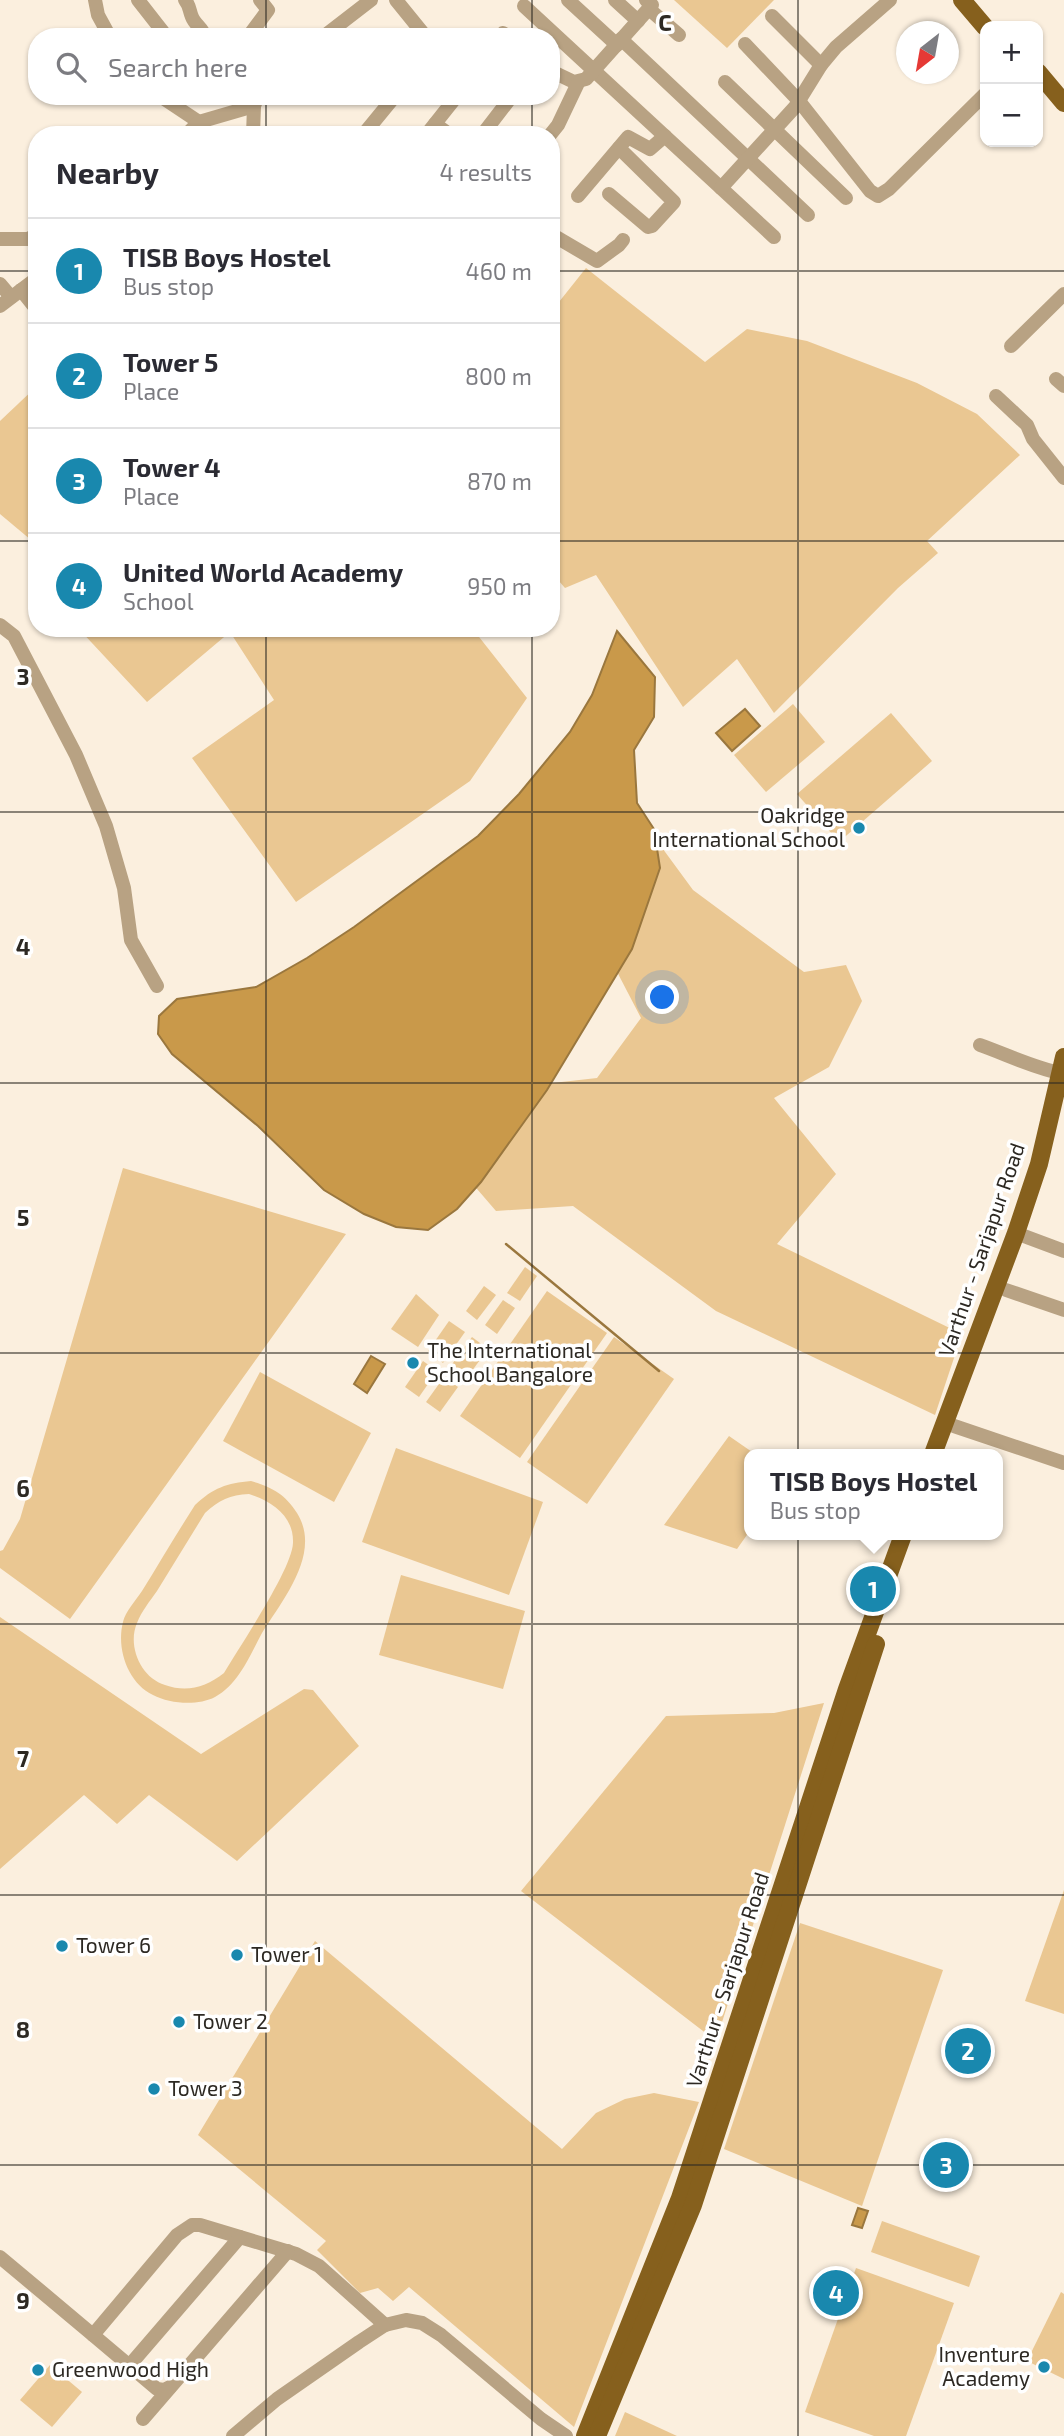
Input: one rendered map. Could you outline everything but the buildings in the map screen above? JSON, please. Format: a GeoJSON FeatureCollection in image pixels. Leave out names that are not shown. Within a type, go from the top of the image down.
{"type":"FeatureCollection","features":[{"type":"Feature","properties":{"kind":"main road"},"geometry":{"type":"LineString","coordinates":[[962,0],[980,21]]}},
{"type":"Feature","properties":{"kind":"main road"},"geometry":{"type":"LineString","coordinates":[[976,0],[995,21]]}},
{"type":"Feature","properties":{"kind":"main road"},"geometry":{"type":"LineString","coordinates":[[1043,78],[1064,103]]}},
{"type":"Feature","properties":{"kind":"main road"},"geometry":{"type":"LineString","coordinates":[[1043,94],[1064,119]]}},
{"type":"Feature","properties":{"kind":"main road","name":"Varthur - Sarjapur Road"},"geometry":{"type":"LineString","coordinates":[[946,1449],[1006,1290],[1063,1068]]}},
{"type":"Feature","properties":{"kind":"main road","name":"Varthur - Sarjapur Road"},"geometry":{"type":"LineString","coordinates":[[935,1449],[1048,1166],[1064,1108]]}},
{"type":"Feature","properties":{"kind":"main road","name":"Varthur - Sarjapur Road"},"geometry":{"type":"LineString","coordinates":[[585,2436],[680,2198],[846,1689],[901,1540]]}},
{"type":"Feature","properties":{"kind":"main road","name":"Varthur - Sarjapur Road"},"geometry":{"type":"LineString","coordinates":[[597,2436],[693,2204],[846,1730],[912,1540]]}},
{"type":"Feature","properties":{"kind":"street"},"geometry":{"type":"LineString","coordinates":[[94,0],[105,28]]}},
{"type":"Feature","properties":{"kind":"street"},"geometry":{"type":"LineString","coordinates":[[138,0],[160,28]]}},
{"type":"Feature","properties":{"kind":"street"},"geometry":{"type":"LineString","coordinates":[[185,0],[190,7],[192,18],[201,28]]}},
{"type":"Feature","properties":{"kind":"street"},"geometry":{"type":"LineString","coordinates":[[255,28],[268,10],[260,0]]}},
{"type":"Feature","properties":{"kind":"street"},"geometry":{"type":"LineString","coordinates":[[334,28],[369,0]]}},
{"type":"Feature","properties":{"kind":"street"},"geometry":{"type":"LineString","coordinates":[[396,0],[419,28]]}},
{"type":"Feature","properties":{"kind":"street"},"geometry":{"type":"LineString","coordinates":[[568,0],[749,157],[808,215]]}},
{"type":"Feature","properties":{"kind":"street"},"geometry":{"type":"LineString","coordinates":[[615,0],[638,21]]}},
{"type":"Feature","properties":{"kind":"street"},"geometry":{"type":"LineString","coordinates":[[721,188],[799,101],[821,65],[836,47],[890,0]]}},
{"type":"Feature","properties":{"kind":"street"},"geometry":{"type":"LineString","coordinates":[[560,76],[578,83],[586,79],[638,21],[648,4],[679,35]]}},
{"type":"Feature","properties":{"kind":"street"},"geometry":{"type":"LineString","coordinates":[[524,6],[542,28]]}},
{"type":"Feature","properties":{"kind":"street"},"geometry":{"type":"LineString","coordinates":[[772,16],[821,65]]}},
{"type":"Feature","properties":{"kind":"street"},"geometry":{"type":"LineString","coordinates":[[745,44],[799,101],[870,191],[878,196],[889,189],[980,98]]}},
{"type":"Feature","properties":{"kind":"street"},"geometry":{"type":"LineString","coordinates":[[560,46],[594,70],[774,237]]}},
{"type":"Feature","properties":{"kind":"street"},"geometry":{"type":"LineString","coordinates":[[725,82],[846,198]]}},
{"type":"Feature","properties":{"kind":"street"},"geometry":{"type":"LineString","coordinates":[[557,126],[578,83]]}},
{"type":"Feature","properties":{"kind":"street"},"geometry":{"type":"LineString","coordinates":[[174,105],[199,122]]}},
{"type":"Feature","properties":{"kind":"street"},"geometry":{"type":"LineString","coordinates":[[195,126],[199,122],[245,105]]}},
{"type":"Feature","properties":{"kind":"street"},"geometry":{"type":"LineString","coordinates":[[254,126],[256,105]]}},
{"type":"Feature","properties":{"kind":"street"},"geometry":{"type":"LineString","coordinates":[[369,126],[383,105]]}},
{"type":"Feature","properties":{"kind":"street"},"geometry":{"type":"LineString","coordinates":[[433,126],[450,105]]}},
{"type":"Feature","properties":{"kind":"street"},"geometry":{"type":"LineString","coordinates":[[489,126],[505,105]]}},
{"type":"Feature","properties":{"kind":"street"},"geometry":{"type":"LineString","coordinates":[[578,196],[631,136],[650,149],[665,136]]}},
{"type":"Feature","properties":{"kind":"street"},"geometry":{"type":"LineString","coordinates":[[609,194],[648,227],[674,202],[619,148]]}},
{"type":"Feature","properties":{"kind":"street"},"geometry":{"type":"LineString","coordinates":[[0,239],[28,239]]}},
{"type":"Feature","properties":{"kind":"street"},"geometry":{"type":"LineString","coordinates":[[560,239],[597,261],[623,240]]}},
{"type":"Feature","properties":{"kind":"street"},"geometry":{"type":"LineString","coordinates":[[0,284],[10,298],[28,306]]}},
{"type":"Feature","properties":{"kind":"street"},"geometry":{"type":"LineString","coordinates":[[10,298],[28,285]]}},
{"type":"Feature","properties":{"kind":"street"},"geometry":{"type":"LineString","coordinates":[[1011,346],[1064,294]]}},
{"type":"Feature","properties":{"kind":"street"},"geometry":{"type":"LineString","coordinates":[[996,396],[1027,425],[1033,439],[1064,478]]}},
{"type":"Feature","properties":{"kind":"street"},"geometry":{"type":"LineString","coordinates":[[0,625],[14,636],[88,781],[106,826],[124,888],[131,940],[157,986]]}},
{"type":"Feature","properties":{"kind":"street"},"geometry":{"type":"LineString","coordinates":[[980,1045],[1020,1062],[1063,1068]]}},
{"type":"Feature","properties":{"kind":"street"},"geometry":{"type":"LineString","coordinates":[[1020,1235],[1064,1251]]}},
{"type":"Feature","properties":{"kind":"street"},"geometry":{"type":"LineString","coordinates":[[1006,1290],[1064,1310]]}},
{"type":"Feature","properties":{"kind":"street"},"geometry":{"type":"LineString","coordinates":[[954,1426],[1064,1463]]}},
{"type":"Feature","properties":{"kind":"street"},"geometry":{"type":"LineString","coordinates":[[93,2335],[184,2228],[192,2225],[288,2251],[319,2266],[385,2325]]}},
{"type":"Feature","properties":{"kind":"street"},"geometry":{"type":"LineString","coordinates":[[129,2366],[240,2237]]}},
{"type":"Feature","properties":{"kind":"street"},"geometry":{"type":"LineString","coordinates":[[143,2419],[288,2251]]}},
{"type":"Feature","properties":{"kind":"street"},"geometry":{"type":"LineString","coordinates":[[0,2257],[157,2389],[170,2387]]}},
{"type":"Feature","properties":{"kind":"street"},"geometry":{"type":"LineString","coordinates":[[233,2436],[277,2399],[385,2325],[407,2320],[422,2323],[441,2335],[541,2419],[566,2436]]}},
{"type":"Feature","properties":{"kind":"shaded area"},"geometry":{"type":"Polygon","coordinates":[[[674,0],[774,0],[727,48],[674,0]]]}},
{"type":"Feature","properties":{"kind":"shaded area"},"geometry":{"type":"Polygon","coordinates":[[[586,268],[705,362],[747,329],[807,341],[917,383],[977,414],[1020,455],[927,541],[938,553],[898,588],[774,713],[737,659],[683,707],[596,575],[565,588],[560,582],[560,301],[586,268]]]}},
{"type":"Feature","properties":{"kind":"shaded area"},"geometry":{"type":"Polygon","coordinates":[[[28,395],[28,537],[0,514],[0,421],[28,395]]]}},
{"type":"Feature","properties":{"kind":"shaded area"},"geometry":{"type":"Polygon","coordinates":[[[617,631],[655,677],[654,717],[634,750],[637,803],[654,829],[660,868],[632,949],[547,1090],[481,1182],[457,1209],[428,1230],[396,1227],[364,1214],[324,1190],[258,1126],[172,1054],[158,1034],[159,1016],[177,999],[256,987],[354,927],[478,836],[519,794],[570,732],[592,695],[617,631]]]}},
{"type":"Feature","properties":{"kind":"shaded area"},"geometry":{"type":"Polygon","coordinates":[[[86,637],[224,637],[147,702],[86,637]]]}},
{"type":"Feature","properties":{"kind":"shaded area"},"geometry":{"type":"Polygon","coordinates":[[[233,637],[479,637],[527,698],[470,781],[296,902],[192,758],[274,700],[233,637]]]}},
{"type":"Feature","properties":{"kind":"shaded area"},"geometry":{"type":"Polygon","coordinates":[[[793,704],[825,742],[766,792],[734,755],[793,704]]]}},
{"type":"Feature","properties":{"kind":"shaded area"},"geometry":{"type":"Polygon","coordinates":[[[745,709],[760,726],[732,751],[716,733],[745,709]]]}},
{"type":"Feature","properties":{"kind":"shaded area"},"geometry":{"type":"Polygon","coordinates":[[[891,713],[932,761],[839,842],[797,794],[891,713]]]}},
{"type":"Feature","properties":{"kind":"shaded area"},"geometry":{"type":"Polygon","coordinates":[[[660,845],[693,890],[804,972],[846,965],[862,1001],[829,1067],[774,1098],[836,1174],[777,1244],[962,1334],[935,1415],[716,1311],[573,1206],[496,1211],[465,1175],[507,1088],[597,1078],[641,1018],[614,966],[660,845]]]}},
{"type":"Feature","properties":{"kind":"shaded area"},"geometry":{"type":"Polygon","coordinates":[[[123,1168],[346,1234],[70,1619],[0,1568],[0,1551],[20,1519],[123,1168]]]}},
{"type":"Feature","properties":{"kind":"shaded area"},"geometry":{"type":"Polygon","coordinates":[[[525,1267],[537,1276],[520,1301],[507,1293],[525,1267]]]}},
{"type":"Feature","properties":{"kind":"shaded area"},"geometry":{"type":"Polygon","coordinates":[[[484,1286],[496,1295],[477,1320],[466,1311],[484,1286]]]}},
{"type":"Feature","properties":{"kind":"shaded area"},"geometry":{"type":"Polygon","coordinates":[[[547,1291],[607,1333],[520,1458],[460,1416],[547,1291]]]}},
{"type":"Feature","properties":{"kind":"shaded area"},"geometry":{"type":"Polygon","coordinates":[[[416,1294],[439,1315],[418,1347],[391,1329],[416,1294]]]}},
{"type":"Feature","properties":{"kind":"shaded area"},"geometry":{"type":"Polygon","coordinates":[[[503,1300],[515,1308],[497,1334],[485,1325],[503,1300]]]}},
{"type":"Feature","properties":{"kind":"shaded area"},"geometry":{"type":"Polygon","coordinates":[[[449,1321],[465,1332],[443,1363],[428,1351],[449,1321]]]}},
{"type":"Feature","properties":{"kind":"shaded area"},"geometry":{"type":"Polygon","coordinates":[[[472,1337],[488,1349],[466,1379],[450,1367],[472,1337]]]}},
{"type":"Feature","properties":{"kind":"shaded area"},"geometry":{"type":"Polygon","coordinates":[[[614,1337],[674,1379],[587,1504],[527,1462],[614,1337]]]}},
{"type":"Feature","properties":{"kind":"shaded area"},"geometry":{"type":"Polygon","coordinates":[[[371,1356],[385,1364],[367,1393],[354,1384],[371,1356]]]}},
{"type":"Feature","properties":{"kind":"shaded area"},"geometry":{"type":"Polygon","coordinates":[[[423,1361],[437,1371],[419,1397],[405,1387],[423,1361]]]}},
{"type":"Feature","properties":{"kind":"shaded area"},"geometry":{"type":"Polygon","coordinates":[[[260,1372],[371,1433],[334,1502],[223,1441],[260,1372]]]}},
{"type":"Feature","properties":{"kind":"shaded area"},"geometry":{"type":"Polygon","coordinates":[[[444,1377],[458,1387],[440,1412],[426,1402],[444,1377]]]}},
{"type":"Feature","properties":{"kind":"shaded area"},"geometry":{"type":"Polygon","coordinates":[[[729,1436],[748,1449],[744,1449],[744,1539],[737,1549],[664,1525],[729,1436]]]}},
{"type":"Feature","properties":{"kind":"shaded area"},"geometry":{"type":"Polygon","coordinates":[[[396,1448],[543,1502],[509,1595],[362,1542],[396,1448]]]}},
{"type":"Feature","properties":{"kind":"shaded area"},"geometry":{"type":"Polygon","coordinates":[[[251,1481],[272,1489],[283,1496],[297,1513],[304,1528],[305,1544],[297,1575],[231,1685],[215,1697],[192,1703],[160,1698],[144,1690],[126,1664],[121,1643],[124,1618],[195,1505],[214,1490],[251,1481]],[[249,1494],[230,1497],[205,1513],[141,1615],[134,1632],[135,1651],[143,1668],[156,1681],[173,1687],[189,1688],[210,1682],[224,1673],[275,1588],[290,1555],[292,1533],[286,1517],[273,1505],[249,1494]]]}},
{"type":"Feature","properties":{"kind":"shaded area"},"geometry":{"type":"Polygon","coordinates":[[[401,1575],[525,1611],[503,1689],[379,1655],[401,1575]]]}},
{"type":"Feature","properties":{"kind":"shaded area"},"geometry":{"type":"Polygon","coordinates":[[[0,1617],[201,1754],[304,1689],[313,1690],[359,1746],[237,1861],[149,1795],[117,1824],[84,1795],[0,1869],[0,1617]]]}},
{"type":"Feature","properties":{"kind":"shaded area"},"geometry":{"type":"Polygon","coordinates":[[[824,1703],[716,2041],[521,1891],[666,1716],[774,1713],[824,1703]]]}},
{"type":"Feature","properties":{"kind":"shaded area"},"geometry":{"type":"Polygon","coordinates":[[[1064,1890],[1064,2014],[1025,2001],[1064,1890]]]}},
{"type":"Feature","properties":{"kind":"shaded area"},"geometry":{"type":"Polygon","coordinates":[[[800,1923],[943,1970],[862,2206],[724,2149],[800,1923]]]}},
{"type":"Feature","properties":{"kind":"shaded area"},"geometry":{"type":"Polygon","coordinates":[[[315,1941],[562,2149],[596,2113],[625,2099],[654,2093],[699,2102],[574,2427],[409,2287],[393,2301],[378,2288],[360,2293],[317,2250],[326,2241],[198,2135],[315,1941]]]}},
{"type":"Feature","properties":{"kind":"shaded area"},"geometry":{"type":"Polygon","coordinates":[[[858,2208],[868,2211],[862,2228],[852,2225],[858,2208]]]}},
{"type":"Feature","properties":{"kind":"shaded area"},"geometry":{"type":"Polygon","coordinates":[[[882,2221],[980,2256],[969,2287],[871,2252],[882,2221]]]}},
{"type":"Feature","properties":{"kind":"shaded area"},"geometry":{"type":"Polygon","coordinates":[[[856,2268],[954,2303],[906,2436],[874,2436],[805,2412],[856,2268]]]}},
{"type":"Feature","properties":{"kind":"shaded area"},"geometry":{"type":"Polygon","coordinates":[[[1061,2292],[1064,2294],[1064,2379],[1027,2361],[1061,2292]]]}},
{"type":"Feature","properties":{"kind":"shaded area"},"geometry":{"type":"Polygon","coordinates":[[[50,2365],[82,2392],[52,2427],[20,2400],[50,2365]]]}},
{"type":"Feature","properties":{"kind":"shaded area"},"geometry":{"type":"Polygon","coordinates":[[[625,2412],[677,2436],[615,2436],[625,2412]]]}},
{"type":"Feature","properties":{"kind":"waterway"},"geometry":{"type":"LineString","coordinates":[[506,1244],[659,1371]]}},
{"type":"Feature","properties":{"kind":"place","name":"Oakridge International School"},"geometry":{"type":"Point","coordinates":[859,828]}},
{"type":"Feature","properties":{"kind":"place","name":"The International School Bangalore"},"geometry":{"type":"Point","coordinates":[413,1363]}},
{"type":"Feature","properties":{"kind":"place","name":"TISB Boys Hostel"},"geometry":{"type":"Point","coordinates":[873,1589]}},
{"type":"Feature","properties":{"kind":"place","name":"Tower 6"},"geometry":{"type":"Point","coordinates":[62,1946]}},
{"type":"Feature","properties":{"kind":"place","name":"Tower 1"},"geometry":{"type":"Point","coordinates":[237,1955]}},
{"type":"Feature","properties":{"kind":"place","name":"Tower 2"},"geometry":{"type":"Point","coordinates":[179,2022]}},
{"type":"Feature","properties":{"kind":"place","name":"Tower 5"},"geometry":{"type":"Point","coordinates":[968,2051]}},
{"type":"Feature","properties":{"kind":"place","name":"Tower 3"},"geometry":{"type":"Point","coordinates":[154,2089]}},
{"type":"Feature","properties":{"kind":"place","name":"Tower 4"},"geometry":{"type":"Point","coordinates":[946,2165]}},
{"type":"Feature","properties":{"kind":"place","name":"United World Academy"},"geometry":{"type":"Point","coordinates":[836,2293]}},
{"type":"Feature","properties":{"kind":"place","name":"Inventure Academy"},"geometry":{"type":"Point","coordinates":[1044,2367]}},
{"type":"Feature","properties":{"kind":"place","name":"Greenwood High"},"geometry":{"type":"Point","coordinates":[38,2370]}}]}
